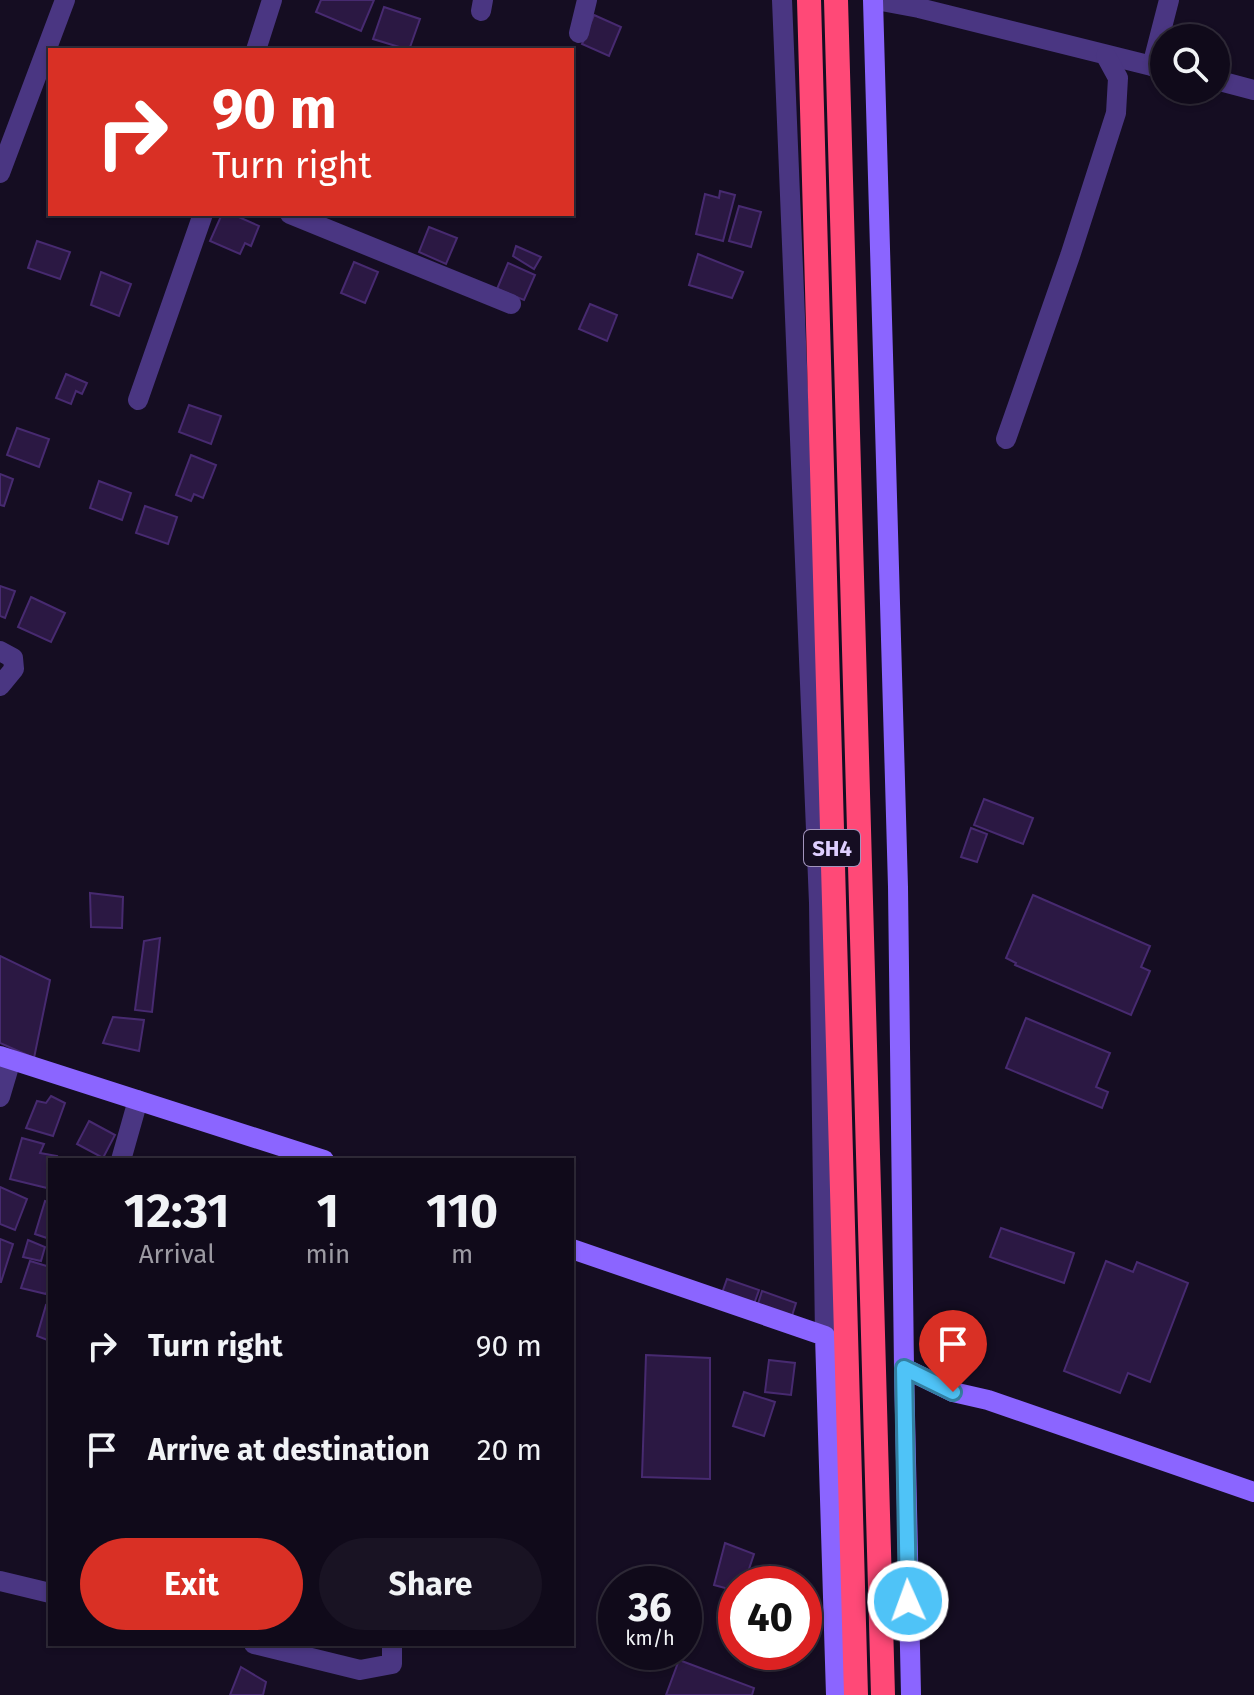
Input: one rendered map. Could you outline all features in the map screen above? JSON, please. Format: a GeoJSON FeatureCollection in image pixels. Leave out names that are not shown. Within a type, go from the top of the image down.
{"type":"FeatureCollection","features":[{"type":"Feature","properties":{"kind":"highway","name":"SH4"},"geometry":{"type":"LineString","coordinates":[[809,0],[856,1695]]}},
{"type":"Feature","properties":{"kind":"highway","name":"SH4"},"geometry":{"type":"LineString","coordinates":[[836,0],[883,1695]]}},
{"type":"Feature","properties":{"kind":"street"},"geometry":{"type":"LineString","coordinates":[[0,173],[65,0]]}},
{"type":"Feature","properties":{"kind":"street"},"geometry":{"type":"LineString","coordinates":[[257,48],[272,0]]}},
{"type":"Feature","properties":{"kind":"street"},"geometry":{"type":"LineString","coordinates":[[579,33],[587,0]]}},
{"type":"Feature","properties":{"kind":"street"},"geometry":{"type":"LineString","coordinates":[[782,0],[819,903],[825,1336],[836,1695]]}},
{"type":"Feature","properties":{"kind":"street"},"geometry":{"type":"LineString","coordinates":[[911,1695],[898,887],[875,0],[1061,42],[1106,56],[1150,61]]}},
{"type":"Feature","properties":{"kind":"street"},"geometry":{"type":"LineString","coordinates":[[1164,24],[1169,0]]}},
{"type":"Feature","properties":{"kind":"street"},"geometry":{"type":"LineString","coordinates":[[1006,439],[1116,113],[1118,78],[1106,56]]}},
{"type":"Feature","properties":{"kind":"street"},"geometry":{"type":"LineString","coordinates":[[1230,84],[1254,90]]}},
{"type":"Feature","properties":{"kind":"street"},"geometry":{"type":"LineString","coordinates":[[138,400],[202,216]]}},
{"type":"Feature","properties":{"kind":"street"},"geometry":{"type":"LineString","coordinates":[[295,216],[511,304]]}},
{"type":"Feature","properties":{"kind":"street"},"geometry":{"type":"LineString","coordinates":[[0,651],[13,658],[14,669],[0,686]]}},
{"type":"Feature","properties":{"kind":"street"},"geometry":{"type":"LineString","coordinates":[[0,1097],[5,1058],[318,1158]]}},
{"type":"Feature","properties":{"kind":"street"},"geometry":{"type":"LineString","coordinates":[[122,1158],[138,1100]]}},
{"type":"Feature","properties":{"kind":"street"},"geometry":{"type":"LineString","coordinates":[[574,1250],[825,1336]]}},
{"type":"Feature","properties":{"kind":"street"},"geometry":{"type":"LineString","coordinates":[[904,1368],[953,1392],[1004,1405],[1254,1492]]}},
{"type":"Feature","properties":{"kind":"street"},"geometry":{"type":"LineString","coordinates":[[0,1581],[48,1593]]}},
{"type":"Feature","properties":{"kind":"street"},"geometry":{"type":"LineString","coordinates":[[262,1646],[360,1670],[392,1664],[392,1646]]}},
{"type":"Feature","properties":{"kind":"building"},"geometry":{"type":"Polygon","coordinates":[[[321,0],[374,0],[361,31],[316,12],[321,0]]]}},
{"type":"Feature","properties":{"kind":"building"},"geometry":{"type":"Polygon","coordinates":[[[384,7],[420,19],[410,48],[373,39],[384,7]]]}},
{"type":"Feature","properties":{"kind":"building"},"geometry":{"type":"Polygon","coordinates":[[[594,15],[621,27],[609,56],[582,44],[594,15]]]}},
{"type":"Feature","properties":{"kind":"building"},"geometry":{"type":"Polygon","coordinates":[[[720,191],[735,195],[723,241],[696,234],[705,194],[719,198],[720,191]]]}},
{"type":"Feature","properties":{"kind":"building"},"geometry":{"type":"Polygon","coordinates":[[[739,206],[761,212],[751,247],[729,241],[739,206]]]}},
{"type":"Feature","properties":{"kind":"building"},"geometry":{"type":"Polygon","coordinates":[[[221,216],[236,216],[259,226],[251,246],[245,243],[240,254],[210,241],[221,216]]]}},
{"type":"Feature","properties":{"kind":"building"},"geometry":{"type":"Polygon","coordinates":[[[429,227],[457,238],[446,264],[419,252],[429,227]]]}},
{"type":"Feature","properties":{"kind":"building"},"geometry":{"type":"Polygon","coordinates":[[[37,241],[70,252],[60,279],[28,268],[37,241]]]}},
{"type":"Feature","properties":{"kind":"building"},"geometry":{"type":"Polygon","coordinates":[[[516,246],[541,257],[534,269],[513,256],[516,246]]]}},
{"type":"Feature","properties":{"kind":"building"},"geometry":{"type":"Polygon","coordinates":[[[698,254],[743,272],[732,298],[689,285],[698,254]]]}},
{"type":"Feature","properties":{"kind":"building"},"geometry":{"type":"Polygon","coordinates":[[[354,262],[378,272],[365,303],[341,293],[354,262]]]}},
{"type":"Feature","properties":{"kind":"building"},"geometry":{"type":"Polygon","coordinates":[[[508,263],[535,275],[524,300],[497,289],[508,263]]]}},
{"type":"Feature","properties":{"kind":"building"},"geometry":{"type":"Polygon","coordinates":[[[101,272],[131,284],[119,316],[91,305],[101,272]]]}},
{"type":"Feature","properties":{"kind":"building"},"geometry":{"type":"Polygon","coordinates":[[[590,304],[617,315],[607,341],[579,329],[590,304]]]}},
{"type":"Feature","properties":{"kind":"building"},"geometry":{"type":"Polygon","coordinates":[[[66,374],[87,383],[82,394],[76,391],[71,404],[56,398],[66,374]]]}},
{"type":"Feature","properties":{"kind":"building"},"geometry":{"type":"Polygon","coordinates":[[[189,405],[221,416],[211,444],[179,432],[189,405]]]}},
{"type":"Feature","properties":{"kind":"building"},"geometry":{"type":"Polygon","coordinates":[[[17,428],[49,439],[39,467],[7,455],[17,428]]]}},
{"type":"Feature","properties":{"kind":"building"},"geometry":{"type":"Polygon","coordinates":[[[191,455],[216,465],[203,498],[194,494],[191,501],[176,495],[191,455]]]}},
{"type":"Feature","properties":{"kind":"building"},"geometry":{"type":"Polygon","coordinates":[[[0,474],[13,479],[4,506],[0,505],[0,474]]]}},
{"type":"Feature","properties":{"kind":"building"},"geometry":{"type":"Polygon","coordinates":[[[99,481],[131,493],[122,520],[90,508],[99,481]]]}},
{"type":"Feature","properties":{"kind":"building"},"geometry":{"type":"Polygon","coordinates":[[[145,506],[177,517],[168,544],[136,533],[145,506]]]}},
{"type":"Feature","properties":{"kind":"building"},"geometry":{"type":"Polygon","coordinates":[[[0,586],[15,591],[5,618],[0,616],[0,586]]]}},
{"type":"Feature","properties":{"kind":"building"},"geometry":{"type":"Polygon","coordinates":[[[31,597],[65,613],[51,642],[18,627],[31,597]]]}},
{"type":"Feature","properties":{"kind":"building"},"geometry":{"type":"Polygon","coordinates":[[[984,799],[1033,818],[1023,844],[974,825],[984,799]]]}},
{"type":"Feature","properties":{"kind":"building"},"geometry":{"type":"Polygon","coordinates":[[[971,828],[987,834],[977,862],[961,857],[971,828]]]}},
{"type":"Feature","properties":{"kind":"building"},"geometry":{"type":"Polygon","coordinates":[[[90,893],[123,897],[122,928],[91,927],[90,893]]]}},
{"type":"Feature","properties":{"kind":"building"},"geometry":{"type":"Polygon","coordinates":[[[1033,895],[1150,946],[1141,967],[1150,971],[1131,1015],[1015,965],[1006,958],[1033,895]]]}},
{"type":"Feature","properties":{"kind":"building"},"geometry":{"type":"Polygon","coordinates":[[[160,938],[152,1012],[135,1010],[144,941],[160,938]]]}},
{"type":"Feature","properties":{"kind":"building"},"geometry":{"type":"Polygon","coordinates":[[[0,956],[50,980],[34,1058],[0,1043],[0,956]]]}},
{"type":"Feature","properties":{"kind":"building"},"geometry":{"type":"Polygon","coordinates":[[[113,1017],[144,1020],[139,1051],[103,1043],[113,1017]]]}},
{"type":"Feature","properties":{"kind":"building"},"geometry":{"type":"Polygon","coordinates":[[[1026,1018],[1110,1053],[1096,1087],[1108,1092],[1102,1108],[1006,1068],[1026,1018]]]}},
{"type":"Feature","properties":{"kind":"building"},"geometry":{"type":"Polygon","coordinates":[[[51,1096],[65,1103],[53,1136],[26,1128],[37,1101],[46,1103],[51,1096]]]}},
{"type":"Feature","properties":{"kind":"building"},"geometry":{"type":"Polygon","coordinates":[[[89,1121],[115,1135],[103,1158],[77,1144],[89,1121]]]}},
{"type":"Feature","properties":{"kind":"building"},"geometry":{"type":"Polygon","coordinates":[[[22,1138],[44,1144],[40,1153],[57,1156],[48,1158],[47,1188],[10,1179],[22,1138]]]}},
{"type":"Feature","properties":{"kind":"building"},"geometry":{"type":"Polygon","coordinates":[[[0,1187],[27,1199],[15,1230],[0,1224],[0,1187]]]}},
{"type":"Feature","properties":{"kind":"building"},"geometry":{"type":"Polygon","coordinates":[[[45,1201],[48,1202],[48,1238],[35,1234],[45,1201]]]}},
{"type":"Feature","properties":{"kind":"building"},"geometry":{"type":"Polygon","coordinates":[[[1001,1228],[1074,1253],[1064,1283],[990,1257],[1001,1228]]]}},
{"type":"Feature","properties":{"kind":"building"},"geometry":{"type":"Polygon","coordinates":[[[0,1239],[13,1244],[1,1282],[0,1282],[0,1239]]]}},
{"type":"Feature","properties":{"kind":"building"},"geometry":{"type":"Polygon","coordinates":[[[28,1240],[45,1247],[41,1261],[23,1257],[28,1240]]]}},
{"type":"Feature","properties":{"kind":"building"},"geometry":{"type":"Polygon","coordinates":[[[30,1261],[48,1266],[46,1294],[21,1288],[30,1261]]]}},
{"type":"Feature","properties":{"kind":"building"},"geometry":{"type":"Polygon","coordinates":[[[1106,1261],[1133,1272],[1137,1262],[1188,1283],[1150,1382],[1128,1373],[1120,1393],[1064,1371],[1106,1261]]]}},
{"type":"Feature","properties":{"kind":"building"},"geometry":{"type":"Polygon","coordinates":[[[727,1279],[759,1290],[753,1307],[721,1296],[727,1279]]]}},
{"type":"Feature","properties":{"kind":"building"},"geometry":{"type":"Polygon","coordinates":[[[762,1291],[796,1303],[791,1319],[757,1307],[762,1291]]]}},
{"type":"Feature","properties":{"kind":"building"},"geometry":{"type":"Polygon","coordinates":[[[46,1305],[48,1306],[48,1340],[37,1336],[46,1305]]]}},
{"type":"Feature","properties":{"kind":"building"},"geometry":{"type":"Polygon","coordinates":[[[646,1355],[710,1358],[710,1479],[642,1477],[646,1355]]]}},
{"type":"Feature","properties":{"kind":"building"},"geometry":{"type":"Polygon","coordinates":[[[769,1360],[795,1363],[791,1395],[765,1392],[769,1360]]]}},
{"type":"Feature","properties":{"kind":"building"},"geometry":{"type":"Polygon","coordinates":[[[744,1392],[775,1402],[764,1436],[733,1426],[744,1392]]]}},
{"type":"Feature","properties":{"kind":"building"},"geometry":{"type":"Polygon","coordinates":[[[725,1543],[754,1554],[750,1566],[719,1566],[725,1543]]]}},
{"type":"Feature","properties":{"kind":"building"},"geometry":{"type":"Polygon","coordinates":[[[241,1667],[266,1682],[263,1695],[230,1695],[241,1667]]]}},
{"type":"Feature","properties":{"kind":"building"},"geometry":{"type":"Polygon","coordinates":[[[702,1669],[754,1688],[752,1695],[666,1695],[675,1670],[702,1669]]]}},
{"type":"Feature","properties":{"kind":"route"},"geometry":{"type":"LineString","coordinates":[[908,1601],[904,1368],[953,1392]]}}]}
